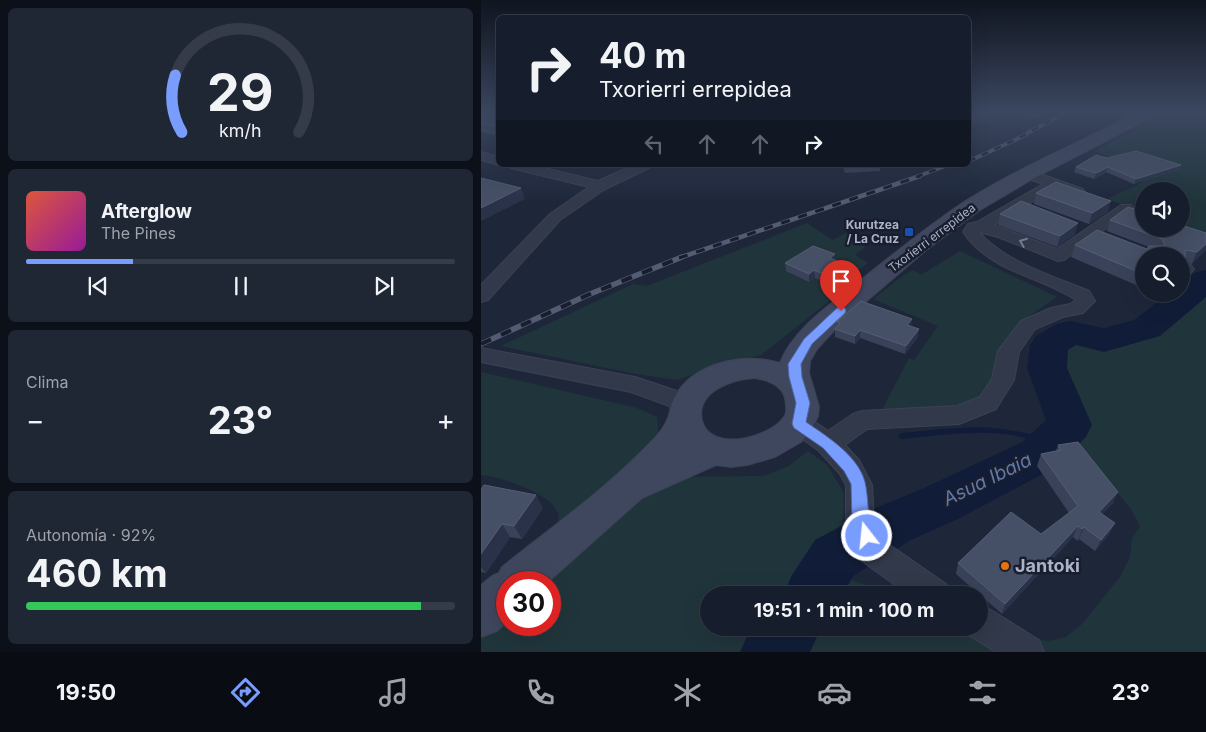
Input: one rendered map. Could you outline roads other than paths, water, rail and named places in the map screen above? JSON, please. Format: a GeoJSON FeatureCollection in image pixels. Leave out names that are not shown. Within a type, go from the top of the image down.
{"type":"FeatureCollection","features":[{"type":"Feature","properties":{"kind":"street","name":"Txorierri errepidea"},"geometry":{"type":"LineString","coordinates":[[799,424],[803,403],[799,391],[795,364],[808,342],[829,321],[852,300],[951,220],[988,196],[1091,142]]}},
{"type":"Feature","properties":{"kind":"street"},"geometry":{"type":"LineString","coordinates":[[481,156],[496,160]]}},
{"type":"Feature","properties":{"kind":"street"},"geometry":{"type":"LineString","coordinates":[[524,167],[600,186]]}},
{"type":"Feature","properties":{"kind":"street"},"geometry":{"type":"LineString","coordinates":[[481,296],[555,217],[600,186],[640,167]]}},
{"type":"Feature","properties":{"kind":"street"},"geometry":{"type":"LineString","coordinates":[[1029,174],[1095,198]]}},
{"type":"Feature","properties":{"kind":"street"},"geometry":{"type":"LineString","coordinates":[[828,444],[862,420],[959,416],[988,403],[1003,380],[1009,352],[1028,325],[1058,312],[1076,309],[1086,301],[1082,295],[1005,258],[979,243],[971,232],[974,227],[982,226],[1017,203],[1054,183]]}},
{"type":"Feature","properties":{"kind":"street"},"geometry":{"type":"LineString","coordinates":[[1017,203],[1037,211]]}},
{"type":"Feature","properties":{"kind":"street"},"geometry":{"type":"LineString","coordinates":[[1111,203],[1135,212]]}},
{"type":"Feature","properties":{"kind":"street"},"geometry":{"type":"LineString","coordinates":[[982,226],[1058,256],[1126,208]]}},
{"type":"Feature","properties":{"kind":"street"},"geometry":{"type":"LineString","coordinates":[[1073,226],[1109,240]]}},
{"type":"Feature","properties":{"kind":"street","name":"Txorierri errepidea"},"geometry":{"type":"LineString","coordinates":[[691,403],[715,376],[747,368],[797,342],[829,321]]}},
{"type":"Feature","properties":{"kind":"street"},"geometry":{"type":"LineString","coordinates":[[481,355],[635,385],[691,403]]}},
{"type":"Feature","properties":{"kind":"street","name":"Txorierri errepidea"},"geometry":{"type":"LineString","coordinates":[[747,368],[779,373],[791,381],[799,391]]}},
{"type":"Feature","properties":{"kind":"street"},"geometry":{"type":"LineString","coordinates":[[691,403],[689,432],[698,443],[714,451],[734,454],[756,451],[776,444],[799,424],[828,444],[850,467],[859,484],[861,522],[873,551],[922,586]]}},
{"type":"Feature","properties":{"kind":"street"},"geometry":{"type":"LineString","coordinates":[[530,571],[635,482],[665,450],[691,403]]}},
{"type":"Feature","properties":{"kind":"street"},"geometry":{"type":"LineString","coordinates":[[596,514],[634,487],[714,451]]}},
{"type":"Feature","properties":{"kind":"street"},"geometry":{"type":"LineString","coordinates":[[481,615],[496,601]]}},
{"type":"Feature","properties":{"kind":"street"},"geometry":{"type":"LineString","coordinates":[[988,628],[1027,652]]}},
{"type":"Feature","properties":{"kind":"waterway","name":"Asua Ibaia"},"geometry":{"type":"LineString","coordinates":[[817,586],[834,558],[893,524],[942,503],[1038,455],[1070,425],[1047,368],[1049,345],[1070,332],[1104,340],[1147,328],[1206,280]]}},
{"type":"Feature","properties":{"kind":"waterway"},"geometry":{"type":"LineString","coordinates":[[902,436],[977,430],[1014,433],[1050,443]]}},
{"type":"Feature","properties":{"kind":"waterway","name":"Asua Ibaia"},"geometry":{"type":"LineString","coordinates":[[771,652],[784,636]]}},
{"type":"Feature","properties":{"kind":"railway"},"geometry":{"type":"LineString","coordinates":[[971,160],[1010,142]]}},
{"type":"Feature","properties":{"kind":"railway"},"geometry":{"type":"LineString","coordinates":[[916,177],[943,167]]}},
{"type":"Feature","properties":{"kind":"railway"},"geometry":{"type":"LineString","coordinates":[[679,258],[920,176]]}},
{"type":"Feature","properties":{"kind":"railway"},"geometry":{"type":"LineString","coordinates":[[481,344],[590,294],[682,257]]}},
{"type":"Feature","properties":{"kind":"place","name":"Kurutzea / La Cruz"},"geometry":{"type":"Point","coordinates":[909,232]}},
{"type":"Feature","properties":{"kind":"place","name":"Jantoki"},"geometry":{"type":"Point","coordinates":[1005,566]}}]}
